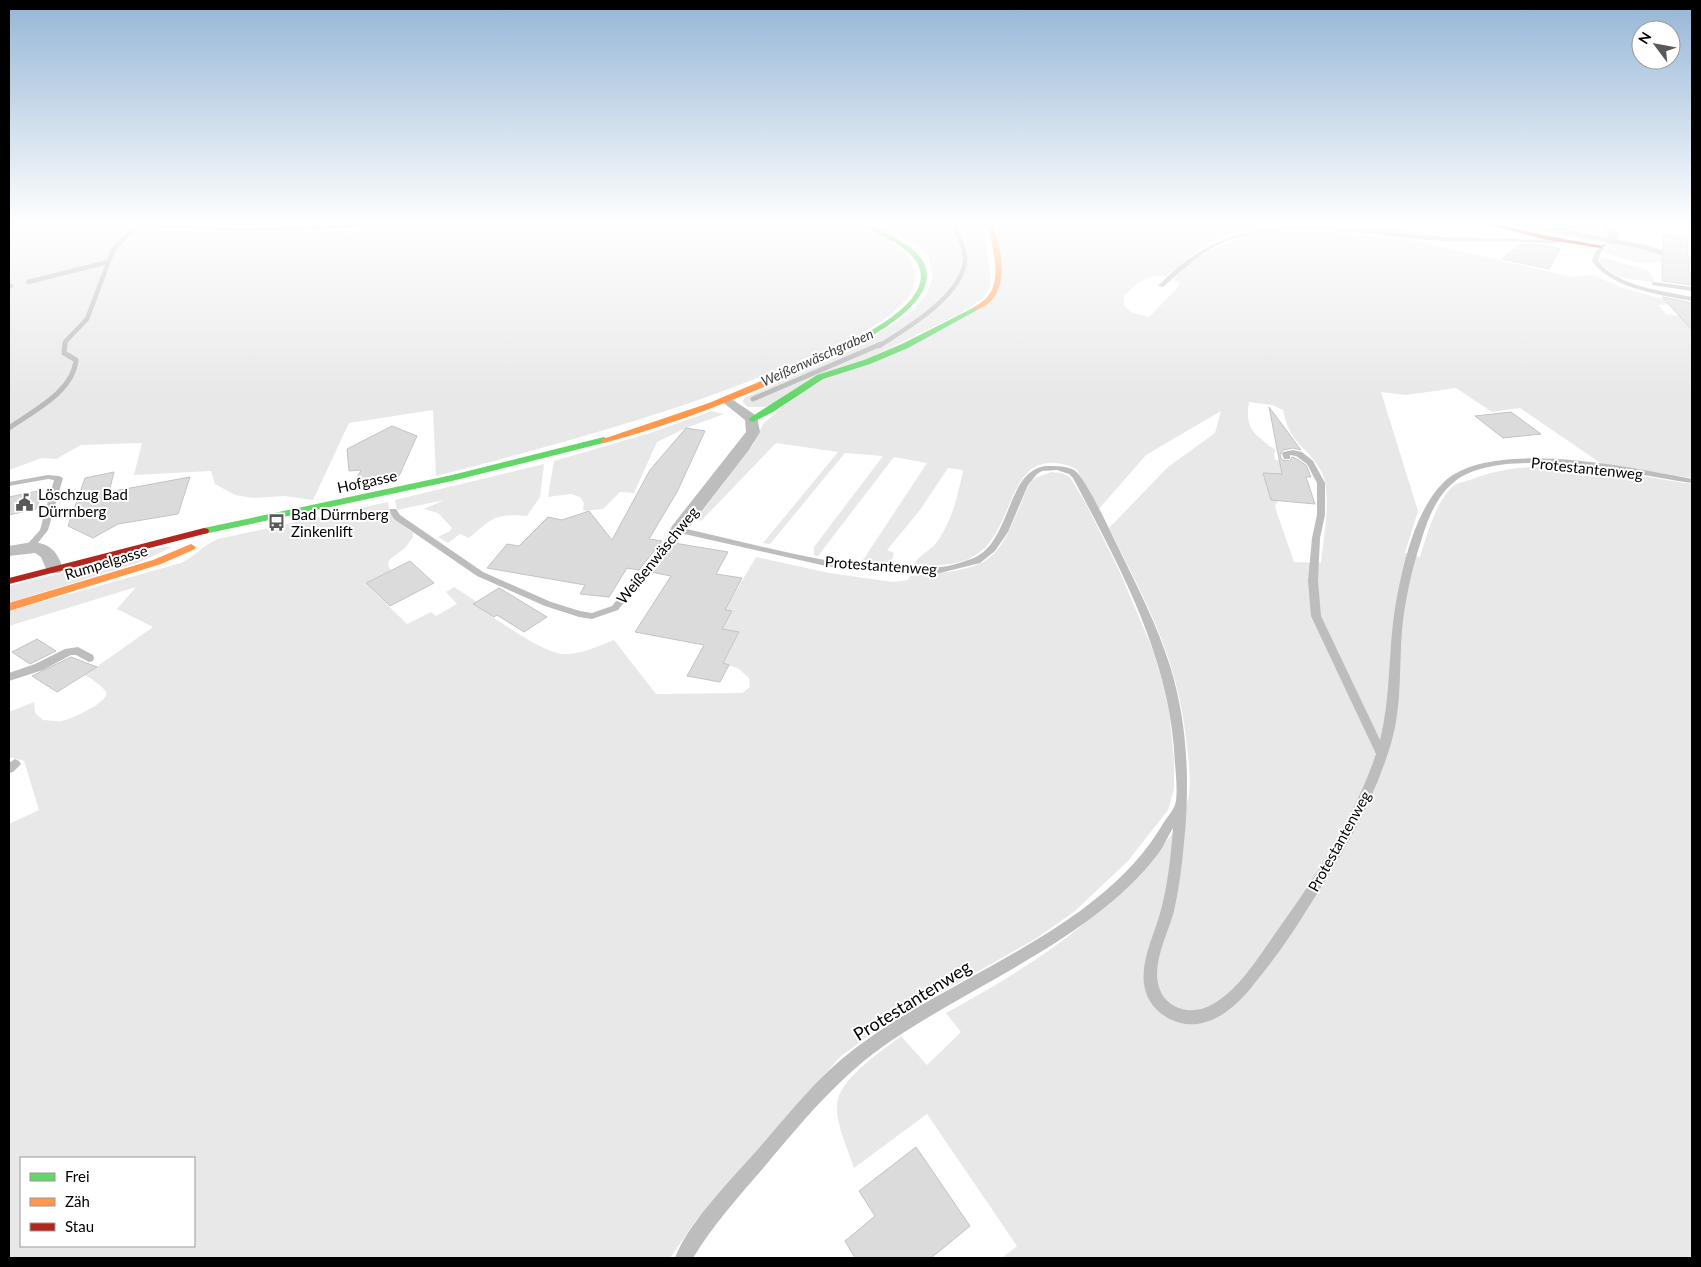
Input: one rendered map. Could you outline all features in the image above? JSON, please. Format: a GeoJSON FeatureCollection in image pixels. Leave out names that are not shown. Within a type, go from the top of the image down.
{"type":"FeatureCollection","features":[{"type":"Feature","properties":{"kind":"main road","name":"Hofgasse"},"geometry":{"type":"LineString","coordinates":[[9,581],[204,531],[527,461],[654,425],[727,400],[817,361],[867,336],[894,318],[918,295],[923,281]]}},
{"type":"Feature","properties":{"kind":"main road"},"geometry":{"type":"LineString","coordinates":[[752,419],[769,411],[796,390],[818,378],[905,346],[953,322],[989,298],[995,288],[995,281]]}},
{"type":"Feature","properties":{"kind":"main road","name":"Rumpelgasse"},"geometry":{"type":"LineString","coordinates":[[9,607],[171,557],[193,545],[204,531]]}},
{"type":"Feature","properties":{"kind":"street"},"geometry":{"type":"LineString","coordinates":[[727,400],[752,419]]}},
{"type":"Feature","properties":{"kind":"street","name":"Weißenwäschweg"},"geometry":{"type":"LineString","coordinates":[[678,530],[749,440],[754,425],[752,419]]}},
{"type":"Feature","properties":{"kind":"street"},"geometry":{"type":"LineString","coordinates":[[9,551],[30,547],[40,548],[51,555],[54,569]]}},
{"type":"Feature","properties":{"kind":"lane"},"geometry":{"type":"LineString","coordinates":[[1161,286],[1166,281]]}},
{"type":"Feature","properties":{"kind":"lane"},"geometry":{"type":"LineString","coordinates":[[1624,281],[1692,289]]}},
{"type":"Feature","properties":{"kind":"lane"},"geometry":{"type":"LineString","coordinates":[[1624,281],[1692,298]]}},
{"type":"Feature","properties":{"kind":"lane"},"geometry":{"type":"LineString","coordinates":[[1287,457],[1286,454],[1293,452],[1304,457],[1316,471],[1321,483],[1322,515],[1316,538],[1313,581],[1316,616],[1381,753]]}},
{"type":"Feature","properties":{"kind":"lane","name":"Protestantenweg"},"geometry":{"type":"LineString","coordinates":[[678,530],[826,563],[862,567],[940,570],[977,561],[992,550],[1004,532],[1024,485],[1034,472],[1048,467],[1072,472],[1077,477],[1102,524],[1152,632],[1166,668],[1175,707],[1180,751],[1181,801],[1174,880],[1151,974],[1152,988],[1158,1002],[1169,1011],[1182,1016],[1196,1016],[1210,1014],[1224,1006],[1260,966],[1316,886],[1362,806],[1386,738],[1395,689],[1397,633],[1406,578],[1426,515],[1446,484],[1457,476],[1476,468],[1523,462],[1571,464],[1692,481]]}},
{"type":"Feature","properties":{"kind":"lane"},"geometry":{"type":"LineString","coordinates":[[9,484],[48,477],[59,478],[44,530],[30,547]]}},
{"type":"Feature","properties":{"kind":"lane","name":"Weißenwäschweg"},"geometry":{"type":"LineString","coordinates":[[393,511],[397,517],[480,574],[548,604],[592,616],[615,608],[678,530]]}},
{"type":"Feature","properties":{"kind":"lane"},"geometry":{"type":"LineString","coordinates":[[9,677],[39,667],[69,652],[78,651],[89,658]]}},
{"type":"Feature","properties":{"kind":"lane","name":"Protestantenweg"},"geometry":{"type":"LineString","coordinates":[[684,1258],[728,1197],[835,1075],[859,1054],[908,1021],[1054,936],[1097,906],[1129,878],[1153,849],[1173,820],[1181,801]]}},
{"type":"Feature","properties":{"kind":"shaded area"},"geometry":{"type":"Polygon","coordinates":[[[9,281],[915,281],[908,297],[887,317],[860,334],[831,348],[714,394],[623,425],[436,476],[433,410],[349,423],[313,500],[284,496],[253,498],[235,495],[215,484],[211,471],[134,475],[142,443],[81,445],[56,459],[42,458],[9,470],[9,281]]]}},
{"type":"Feature","properties":{"kind":"shaded area"},"geometry":{"type":"Polygon","coordinates":[[[931,281],[991,281],[991,285],[983,298],[949,321],[766,407],[748,407],[743,402],[744,398],[857,348],[912,311],[926,295],[931,281]]]}},
{"type":"Feature","properties":{"kind":"shaded area"},"geometry":{"type":"Polygon","coordinates":[[[996,281],[1143,281],[1124,296],[1124,305],[1131,312],[1149,317],[1178,287],[1180,282],[1177,281],[1607,281],[1623,288],[1680,304],[1659,305],[1666,314],[1692,318],[1692,478],[1602,464],[1520,408],[1492,412],[1456,388],[1406,395],[1381,392],[1418,511],[1405,553],[1420,557],[1438,508],[1455,485],[1499,471],[1525,467],[1581,468],[1692,484],[1692,1258],[1002,1258],[1017,1246],[927,1114],[854,1168],[840,1129],[837,1105],[839,1095],[845,1085],[862,1066],[901,1036],[927,1065],[961,1032],[946,1013],[1002,981],[1056,946],[1106,906],[1129,884],[1167,840],[1181,819],[1189,796],[1189,768],[1183,716],[1169,660],[1148,608],[1109,528],[1168,467],[1215,433],[1221,411],[1146,455],[1099,509],[1077,470],[1059,463],[1038,466],[1027,473],[1019,484],[991,541],[973,557],[958,562],[918,566],[915,563],[937,542],[947,526],[954,508],[963,470],[948,468],[920,510],[887,550],[894,553],[892,560],[885,564],[878,564],[863,560],[927,463],[894,457],[818,556],[814,555],[814,547],[883,456],[845,453],[770,544],[763,543],[838,452],[776,443],[701,521],[697,518],[753,445],[763,424],[799,392],[995,297],[996,281]],[[1249,402],[1248,420],[1257,436],[1276,451],[1274,453],[1275,460],[1284,461],[1286,467],[1280,466],[1282,474],[1263,474],[1271,500],[1278,501],[1275,506],[1294,562],[1321,563],[1327,503],[1325,480],[1315,462],[1290,431],[1283,410],[1272,405],[1249,402]]]}},
{"type":"Feature","properties":{"kind":"shaded area"},"geometry":{"type":"Polygon","coordinates":[[[712,411],[724,414],[686,428],[657,442],[634,493],[620,492],[603,509],[583,511],[584,503],[580,497],[570,494],[548,497],[554,461],[650,433],[712,411]]]}},
{"type":"Feature","properties":{"kind":"shaded area"},"geometry":{"type":"Polygon","coordinates":[[[544,464],[540,497],[527,516],[508,515],[495,518],[469,538],[460,534],[448,543],[438,537],[452,528],[438,513],[424,509],[444,500],[397,510],[395,500],[544,464]]]}},
{"type":"Feature","properties":{"kind":"shaded area"},"geometry":{"type":"Polygon","coordinates":[[[1051,472],[1061,473],[1070,477],[1086,504],[1118,568],[1153,650],[1169,712],[1174,759],[1174,789],[1168,810],[1128,861],[1075,911],[1037,938],[882,1026],[840,1057],[697,1219],[670,1258],[9,1258],[9,824],[39,810],[24,761],[9,757],[9,712],[34,702],[35,713],[43,720],[60,721],[67,720],[89,710],[106,696],[106,692],[100,685],[85,675],[153,627],[117,609],[136,587],[9,626],[9,611],[181,563],[218,539],[388,502],[393,516],[413,533],[413,537],[405,548],[389,560],[388,565],[391,570],[365,583],[407,624],[431,612],[436,616],[457,604],[446,592],[454,587],[477,602],[473,604],[506,626],[532,642],[557,653],[578,653],[614,640],[656,694],[742,693],[750,687],[749,678],[739,669],[723,663],[739,633],[722,629],[732,612],[725,610],[756,557],[829,573],[893,582],[908,580],[910,576],[961,570],[990,557],[1000,546],[1009,531],[1029,484],[1035,478],[1051,472]]]}},
{"type":"Feature","properties":{"kind":"shaded area"},"geometry":{"type":"Polygon","coordinates":[[[164,547],[172,547],[140,562],[9,603],[9,586],[164,547]]]}},
{"type":"Feature","properties":{"kind":"building"},"geometry":{"type":"Polygon","coordinates":[[[1663,281],[1692,281],[1692,285],[1663,281]]]}},
{"type":"Feature","properties":{"kind":"building"},"geometry":{"type":"Polygon","coordinates":[[[1662,297],[1692,303],[1692,330],[1662,297]]]}},
{"type":"Feature","properties":{"kind":"building"},"geometry":{"type":"Polygon","coordinates":[[[1269,407],[1301,450],[1293,448],[1283,450],[1280,455],[1282,460],[1290,461],[1292,457],[1306,465],[1311,477],[1306,477],[1315,504],[1271,500],[1263,473],[1282,474],[1269,407]]]}},
{"type":"Feature","properties":{"kind":"building"},"geometry":{"type":"Polygon","coordinates":[[[1511,412],[1541,434],[1503,438],[1475,416],[1511,412]]]}},
{"type":"Feature","properties":{"kind":"building"},"geometry":{"type":"Polygon","coordinates":[[[392,426],[417,436],[399,476],[387,477],[385,482],[357,484],[360,478],[357,478],[361,470],[349,471],[347,449],[392,426]]]}},
{"type":"Feature","properties":{"kind":"building"},"geometry":{"type":"Polygon","coordinates":[[[686,428],[705,431],[677,492],[649,539],[662,541],[639,570],[627,568],[609,597],[580,594],[585,585],[487,568],[507,544],[519,546],[548,517],[562,520],[589,511],[612,540],[650,470],[686,428]]]}},
{"type":"Feature","properties":{"kind":"building"},"geometry":{"type":"Polygon","coordinates":[[[114,472],[109,492],[190,477],[178,514],[118,524],[93,538],[68,526],[85,478],[114,472]]]}},
{"type":"Feature","properties":{"kind":"building","name":"Löschzug Bad Dürrnberg"},"geometry":{"type":"Polygon","coordinates":[[[43,490],[36,509],[9,515],[9,497],[43,490]]]}},
{"type":"Feature","properties":{"kind":"building"},"geometry":{"type":"Polygon","coordinates":[[[674,543],[728,552],[716,574],[742,578],[725,610],[732,611],[722,629],[739,632],[723,663],[729,665],[720,682],[687,676],[704,645],[635,632],[671,576],[651,572],[674,543]]]}},
{"type":"Feature","properties":{"kind":"building"},"geometry":{"type":"Polygon","coordinates":[[[410,561],[434,583],[390,606],[366,583],[410,561]]]}},
{"type":"Feature","properties":{"kind":"building"},"geometry":{"type":"Polygon","coordinates":[[[499,588],[547,617],[524,632],[497,615],[494,617],[473,604],[499,588]]]}},
{"type":"Feature","properties":{"kind":"building"},"geometry":{"type":"Polygon","coordinates":[[[37,639],[56,651],[30,664],[12,652],[37,639]]]}},
{"type":"Feature","properties":{"kind":"building"},"geometry":{"type":"Polygon","coordinates":[[[71,657],[97,667],[57,692],[32,676],[71,657]]]}},
{"type":"Feature","properties":{"kind":"building"},"geometry":{"type":"Polygon","coordinates":[[[916,1147],[970,1226],[931,1258],[855,1258],[845,1241],[875,1216],[859,1191],[916,1147]]]}},
{"type":"Feature","properties":{"kind":"waterway"},"geometry":{"type":"LineString","coordinates":[[65,344],[87,319],[101,281]]}},
{"type":"Feature","properties":{"kind":"waterway","name":"Weißenwäschgraben"},"geometry":{"type":"LineString","coordinates":[[879,346],[932,310],[957,281]]}},
{"type":"Feature","properties":{"kind":"waterway"},"geometry":{"type":"LineString","coordinates":[[9,428],[50,400],[68,382],[76,360],[64,353],[65,344]]}},
{"type":"Feature","properties":{"kind":"waterway","name":"Weißenwäschgraben"},"geometry":{"type":"LineString","coordinates":[[753,399],[881,344]]}},
{"type":"Feature","properties":{"kind":"traffic: fast"},"geometry":{"type":"LineString","coordinates":[[816,361],[861,339],[893,320],[918,295],[924,281]]}},
{"type":"Feature","properties":{"kind":"traffic: fast"},"geometry":{"type":"LineString","coordinates":[[752,419],[770,410],[820,377],[867,362],[905,346],[977,308]]}},
{"type":"Feature","properties":{"kind":"traffic: fast"},"geometry":{"type":"LineString","coordinates":[[204,531],[452,478],[604,440]]}},
{"type":"Feature","properties":{"kind":"traffic: slow"},"geometry":{"type":"LineString","coordinates":[[977,308],[993,295],[997,281]]}},
{"type":"Feature","properties":{"kind":"traffic: slow"},"geometry":{"type":"LineString","coordinates":[[604,440],[712,405],[816,361]]}},
{"type":"Feature","properties":{"kind":"traffic: slow"},"geometry":{"type":"LineString","coordinates":[[9,607],[157,562],[191,547]]}},
{"type":"Feature","properties":{"kind":"traffic: jam"},"geometry":{"type":"LineString","coordinates":[[9,581],[204,531]]}},
{"type":"Feature","properties":{"kind":"place","name":"Löschzug Bad Dürrnberg"},"geometry":{"type":"Point","coordinates":[24,503]}},
{"type":"Feature","properties":{"kind":"place","name":"Bad Dürrnberg Zinkenlift"},"geometry":{"type":"Point","coordinates":[277,523]}}]}
